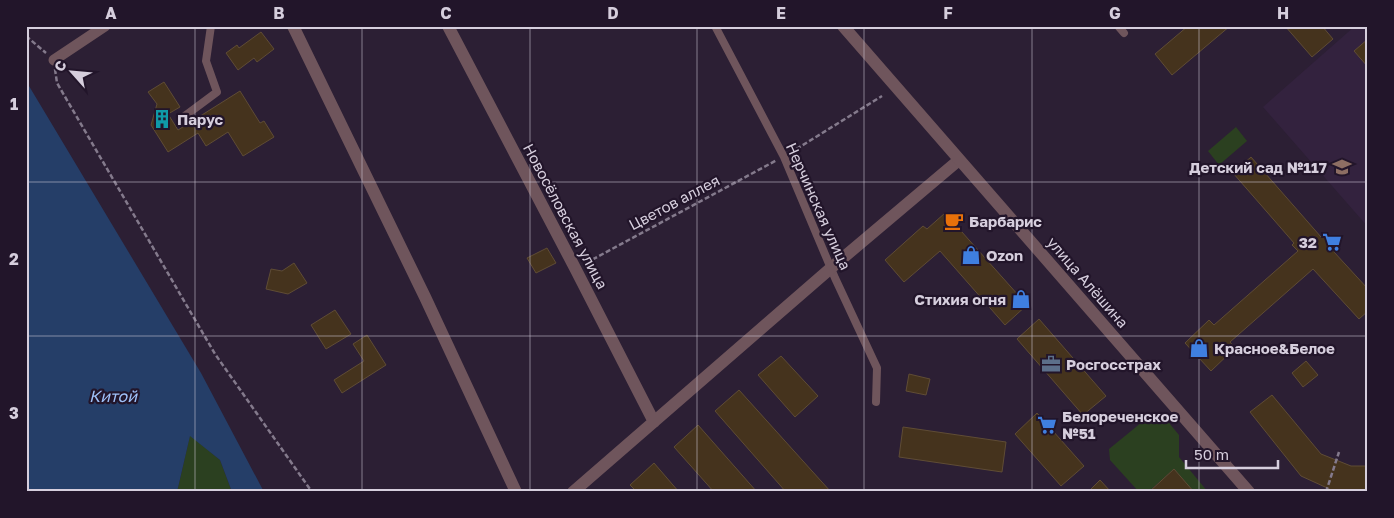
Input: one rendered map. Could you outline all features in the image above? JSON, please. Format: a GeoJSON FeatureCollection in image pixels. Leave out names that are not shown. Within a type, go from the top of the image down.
{"type":"FeatureCollection","features":[{"type":"Feature","properties":{"kind":"street"},"geometry":{"type":"LineString","coordinates":[[54,60],[105,26]]}},
{"type":"Feature","properties":{"kind":"street"},"geometry":{"type":"LineString","coordinates":[[293,26],[425,297],[516,492]]}},
{"type":"Feature","properties":{"kind":"street","name":"Новосёловская улица"},"geometry":{"type":"LineString","coordinates":[[448,26],[654,422]]}},
{"type":"Feature","properties":{"kind":"street","name":"улица Алёшина"},"geometry":{"type":"LineString","coordinates":[[843,26],[1249,492]]}},
{"type":"Feature","properties":{"kind":"street"},"geometry":{"type":"LineString","coordinates":[[573,492],[831,268],[959,160]]}},
{"type":"Feature","properties":{"kind":"lane"},"geometry":{"type":"LineString","coordinates":[[182,118],[218,92],[206,61],[211,26]]}},
{"type":"Feature","properties":{"kind":"lane","name":"Нерчинская улица"},"geometry":{"type":"LineString","coordinates":[[715,26],[784,157],[831,268],[877,368],[876,402]]}},
{"type":"Feature","properties":{"kind":"path"},"geometry":{"type":"LineString","coordinates":[[26,36],[54,60],[57,83],[216,354],[312,492]]}},
{"type":"Feature","properties":{"kind":"path","name":"Цветов аллея"},"geometry":{"type":"LineString","coordinates":[[575,268],[784,157],[882,96]]}},
{"type":"Feature","properties":{"kind":"path"},"geometry":{"type":"LineString","coordinates":[[1326,492],[1339,452]]}},
{"type":"Feature","properties":{"kind":"shaded area","name":"Детский сад №117"},"geometry":{"type":"Polygon","coordinates":[[[1355,26],[1368,26],[1368,227],[1263,107],[1355,26]]]}},
{"type":"Feature","properties":{"kind":"green space"},"geometry":{"type":"Polygon","coordinates":[[[1236,127],[1247,141],[1219,165],[1208,151],[1236,127]]]}},
{"type":"Feature","properties":{"kind":"green space"},"geometry":{"type":"Polygon","coordinates":[[[1147,418],[1165,418],[1179,435],[1179,457],[1208,492],[1194,492],[1174,469],[1148,492],[1139,492],[1110,460],[1109,449],[1147,418]]]}},
{"type":"Feature","properties":{"kind":"green space"},"geometry":{"type":"Polygon","coordinates":[[[190,435],[220,460],[232,492],[177,492],[190,435]]]}},
{"type":"Feature","properties":{"kind":"water","name":"Китой"},"geometry":{"type":"Polygon","coordinates":[[[26,81],[201,373],[264,492],[232,492],[220,460],[190,436],[177,492],[26,492],[26,81]]]}},
{"type":"Feature","properties":{"kind":"building"},"geometry":{"type":"Polygon","coordinates":[[[1188,26],[1230,26],[1172,75],[1155,54],[1188,26]]]}},
{"type":"Feature","properties":{"kind":"building"},"geometry":{"type":"Polygon","coordinates":[[[1285,26],[1322,26],[1333,39],[1312,57],[1285,26]]]}},
{"type":"Feature","properties":{"kind":"building"},"geometry":{"type":"Polygon","coordinates":[[[261,32],[274,49],[257,62],[254,58],[238,70],[226,53],[237,45],[239,48],[261,32]]]}},
{"type":"Feature","properties":{"kind":"building"},"geometry":{"type":"Polygon","coordinates":[[[1368,39],[1368,67],[1354,51],[1368,39]]]}},
{"type":"Feature","properties":{"kind":"building"},"geometry":{"type":"Polygon","coordinates":[[[164,82],[180,107],[168,114],[178,130],[240,91],[260,123],[264,121],[274,137],[243,156],[228,132],[206,146],[198,133],[168,152],[151,125],[157,104],[148,92],[164,82]]]}},
{"type":"Feature","properties":{"kind":"building"},"geometry":{"type":"Polygon","coordinates":[[[1251,157],[1321,237],[1325,234],[1338,248],[1334,252],[1368,289],[1368,311],[1359,319],[1313,269],[1230,342],[1235,348],[1211,371],[1185,343],[1209,320],[1214,325],[1298,251],[1292,245],[1294,243],[1233,173],[1251,157]]]}},
{"type":"Feature","properties":{"kind":"building"},"geometry":{"type":"Polygon","coordinates":[[[945,213],[1027,305],[1005,325],[940,251],[904,282],[885,260],[923,226],[927,229],[945,213]]]}},
{"type":"Feature","properties":{"kind":"building"},"geometry":{"type":"Polygon","coordinates":[[[547,248],[556,263],[536,273],[527,258],[547,248]]]}},
{"type":"Feature","properties":{"kind":"building"},"geometry":{"type":"Polygon","coordinates":[[[294,263],[307,283],[288,294],[266,289],[271,269],[282,271],[294,263]]]}},
{"type":"Feature","properties":{"kind":"building"},"geometry":{"type":"Polygon","coordinates":[[[335,310],[351,334],[326,349],[311,325],[335,310]]]}},
{"type":"Feature","properties":{"kind":"building"},"geometry":{"type":"Polygon","coordinates":[[[1039,319],[1106,396],[1083,415],[1017,339],[1039,319]]]}},
{"type":"Feature","properties":{"kind":"building"},"geometry":{"type":"Polygon","coordinates":[[[367,335],[386,365],[342,393],[334,380],[364,361],[353,344],[367,335]]]}},
{"type":"Feature","properties":{"kind":"building"},"geometry":{"type":"Polygon","coordinates":[[[781,356],[818,396],[795,417],[758,375],[781,356]]]}},
{"type":"Feature","properties":{"kind":"building"},"geometry":{"type":"Polygon","coordinates":[[[1306,361],[1318,375],[1303,387],[1292,373],[1306,361]]]}},
{"type":"Feature","properties":{"kind":"building"},"geometry":{"type":"Polygon","coordinates":[[[909,374],[930,379],[926,395],[906,391],[909,374]]]}},
{"type":"Feature","properties":{"kind":"building"},"geometry":{"type":"Polygon","coordinates":[[[739,390],[831,492],[786,492],[715,411],[739,390]]]}},
{"type":"Feature","properties":{"kind":"building"},"geometry":{"type":"Polygon","coordinates":[[[1272,395],[1321,454],[1351,466],[1368,466],[1368,492],[1336,492],[1301,476],[1250,412],[1272,395]]]}},
{"type":"Feature","properties":{"kind":"building"},"geometry":{"type":"Polygon","coordinates":[[[1037,413],[1084,466],[1061,486],[1015,434],[1037,413]]]}},
{"type":"Feature","properties":{"kind":"building"},"geometry":{"type":"Polygon","coordinates":[[[698,425],[757,492],[714,492],[674,447],[698,425]]]}},
{"type":"Feature","properties":{"kind":"building"},"geometry":{"type":"Polygon","coordinates":[[[903,427],[1006,442],[1002,472],[899,457],[903,427]]]}},
{"type":"Feature","properties":{"kind":"building"},"geometry":{"type":"Polygon","coordinates":[[[654,463],[679,492],[637,492],[630,485],[654,463]]]}},
{"type":"Feature","properties":{"kind":"building"},"geometry":{"type":"Polygon","coordinates":[[[1174,469],[1194,492],[1149,492],[1174,469]]]}},
{"type":"Feature","properties":{"kind":"building"},"geometry":{"type":"Polygon","coordinates":[[[1100,480],[1111,492],[1088,492],[1100,480]]]}},
{"type":"Feature","properties":{"kind":"place","name":"Парус"},"geometry":{"type":"Point","coordinates":[162,119]}},
{"type":"Feature","properties":{"kind":"place","name":"Детский сад №117"},"geometry":{"type":"Point","coordinates":[1342,167]}},
{"type":"Feature","properties":{"kind":"place","name":"Барбарис"},"geometry":{"type":"Point","coordinates":[954,221]}},
{"type":"Feature","properties":{"kind":"place","name":"32"},"geometry":{"type":"Point","coordinates":[1332,242]}},
{"type":"Feature","properties":{"kind":"place","name":"Ozon"},"geometry":{"type":"Point","coordinates":[971,255]}},
{"type":"Feature","properties":{"kind":"place","name":"Стихия огня"},"geometry":{"type":"Point","coordinates":[1021,299]}},
{"type":"Feature","properties":{"kind":"place","name":"Красное&Белое"},"geometry":{"type":"Point","coordinates":[1199,348]}},
{"type":"Feature","properties":{"kind":"place","name":"Росгосстрах"},"geometry":{"type":"Point","coordinates":[1051,364]}},
{"type":"Feature","properties":{"kind":"place","name":"Белореченское №51"},"geometry":{"type":"Point","coordinates":[1047,425]}}]}
